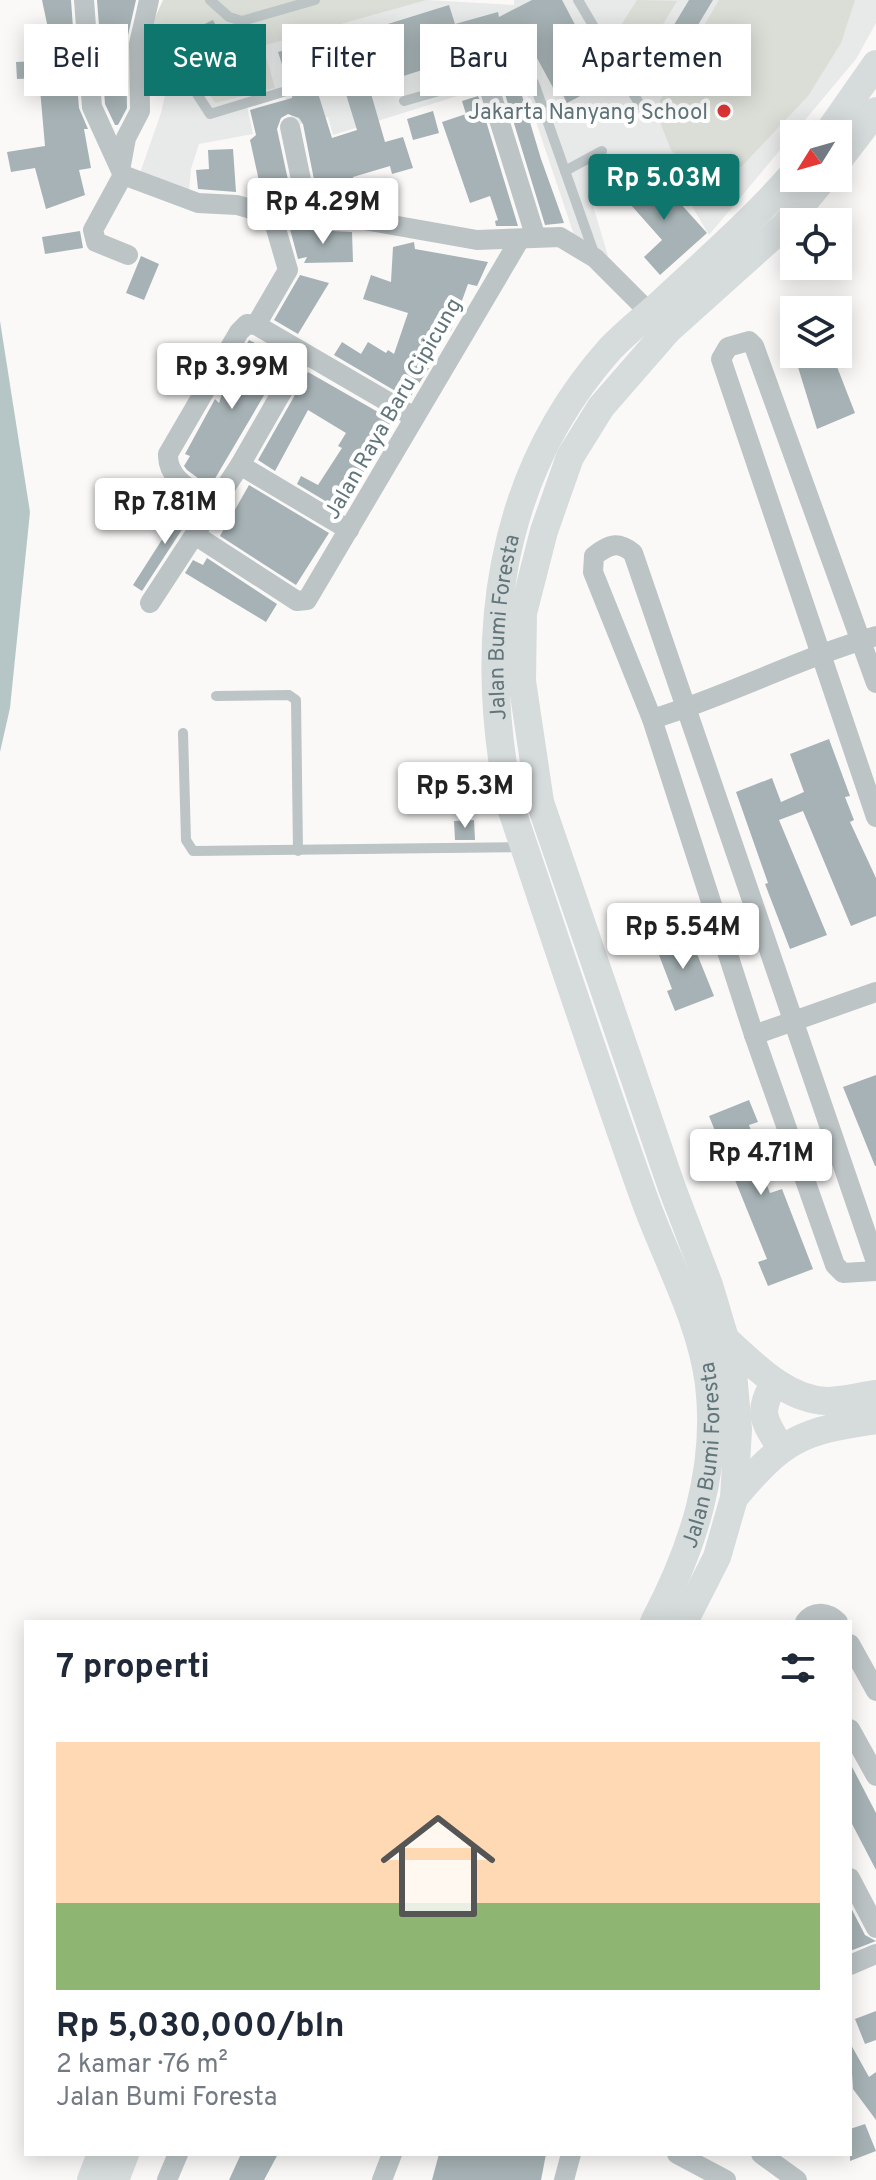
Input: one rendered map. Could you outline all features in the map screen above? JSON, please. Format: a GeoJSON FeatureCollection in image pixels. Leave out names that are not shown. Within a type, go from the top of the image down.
{"type":"FeatureCollection","features":[{"type":"Feature","properties":{"kind":"main road"},"geometry":{"type":"LineString","coordinates":[[837,120],[876,64]]}},
{"type":"Feature","properties":{"kind":"main road"},"geometry":{"type":"LineString","coordinates":[[852,143],[876,111]]}},
{"type":"Feature","properties":{"kind":"main road","name":"Jalan Bumi Foresta"},"geometry":{"type":"LineString","coordinates":[[655,1620],[699,1521],[709,1463],[709,1387],[694,1323],[644,1198],[510,805],[498,747],[494,680],[496,608],[514,526],[544,445],[577,390],[612,347],[780,189]]}},
{"type":"Feature","properties":{"kind":"main road","name":"Jalan Bumi Foresta"},"geometry":{"type":"LineString","coordinates":[[685,1620],[717,1557],[734,1498],[738,1429],[732,1362],[709,1285],[672,1188],[540,802],[522,681],[523,613],[544,531],[570,457],[601,407],[668,330],[784,226],[812,192]]}},
{"type":"Feature","properties":{"kind":"main road"},"geometry":{"type":"LineString","coordinates":[[644,1198],[672,1188]]}},
{"type":"Feature","properties":{"kind":"main road"},"geometry":{"type":"LineString","coordinates":[[725,1339],[775,1382],[804,1397],[826,1401],[876,1394]]}},
{"type":"Feature","properties":{"kind":"main road"},"geometry":{"type":"LineString","coordinates":[[775,1382],[764,1400],[763,1413],[766,1426],[781,1448]]}},
{"type":"Feature","properties":{"kind":"main road"},"geometry":{"type":"LineString","coordinates":[[734,1498],[781,1448],[827,1427],[876,1420]]}},
{"type":"Feature","properties":{"kind":"main road"},"geometry":{"type":"LineString","coordinates":[[91,2180],[100,2156]]}},
{"type":"Feature","properties":{"kind":"main road"},"geometry":{"type":"LineString","coordinates":[[115,2180],[124,2156]]}},
{"type":"Feature","properties":{"kind":"street"},"geometry":{"type":"LineString","coordinates":[[84,0],[92,107],[126,173],[198,203],[237,205],[272,215],[364,220],[477,240],[560,237],[595,258],[650,313]]}},
{"type":"Feature","properties":{"kind":"street"},"geometry":{"type":"LineString","coordinates":[[123,253],[96,242],[95,221],[126,173],[126,138],[140,111],[139,44],[149,0]]}},
{"type":"Feature","properties":{"kind":"street"},"geometry":{"type":"LineString","coordinates":[[492,96],[527,237]]}},
{"type":"Feature","properties":{"kind":"street"},"geometry":{"type":"LineString","coordinates":[[290,127],[309,218]]}},
{"type":"Feature","properties":{"kind":"street"},"geometry":{"type":"LineString","coordinates":[[256,325],[288,270],[272,215]]}},
{"type":"Feature","properties":{"kind":"street","name":"Jalan Raya Baru Cipicung"},"geometry":{"type":"LineString","coordinates":[[195,535],[297,601],[307,600],[414,417],[527,237]]}},
{"type":"Feature","properties":{"kind":"street"},"geometry":{"type":"LineString","coordinates":[[215,505],[175,478],[169,470],[168,454],[239,332],[247,324],[256,325],[414,417]]}},
{"type":"Feature","properties":{"kind":"street"},"geometry":{"type":"LineString","coordinates":[[876,683],[869,638],[754,346],[749,341],[734,344],[725,348],[721,359],[876,817]]}},
{"type":"Feature","properties":{"kind":"street"},"geometry":{"type":"LineString","coordinates":[[150,603],[240,465],[303,355]]}},
{"type":"Feature","properties":{"kind":"street"},"geometry":{"type":"LineString","coordinates":[[240,465],[349,530]]}},
{"type":"Feature","properties":{"kind":"street"},"geometry":{"type":"LineString","coordinates":[[876,1262],[792,1023],[689,708],[633,553],[622,545],[612,545],[594,556],[593,572],[652,719],[754,1035],[835,1265],[843,1273],[876,1271]]}},
{"type":"Feature","properties":{"kind":"street"},"geometry":{"type":"LineString","coordinates":[[652,719],[689,708],[821,653],[869,638]]}},
{"type":"Feature","properties":{"kind":"street"},"geometry":{"type":"LineString","coordinates":[[754,1035],[876,992]]}},
{"type":"Feature","properties":{"kind":"street"},"geometry":{"type":"LineString","coordinates":[[808,1620],[819,1614],[826,1614],[835,1620]]}},
{"type":"Feature","properties":{"kind":"street"},"geometry":{"type":"LineString","coordinates":[[852,1648],[876,1691]]}},
{"type":"Feature","properties":{"kind":"street"},"geometry":{"type":"LineString","coordinates":[[852,1733],[876,1776]]}},
{"type":"Feature","properties":{"kind":"street"},"geometry":{"type":"LineString","coordinates":[[853,1890],[876,1928]]}},
{"type":"Feature","properties":{"kind":"street"},"geometry":{"type":"LineString","coordinates":[[852,1964],[876,1954]]}},
{"type":"Feature","properties":{"kind":"street"},"geometry":{"type":"LineString","coordinates":[[167,2180],[177,2156]]}},
{"type":"Feature","properties":{"kind":"street"},"geometry":{"type":"LineString","coordinates":[[382,2180],[391,2156]]}},
{"type":"Feature","properties":{"kind":"street"},"geometry":{"type":"LineString","coordinates":[[564,2180],[570,2156]]}},
{"type":"Feature","properties":{"kind":"street"},"geometry":{"type":"LineString","coordinates":[[681,2156],[726,2180]]}},
{"type":"Feature","properties":{"kind":"street"},"geometry":{"type":"LineString","coordinates":[[764,2156],[797,2180]]}},
{"type":"Feature","properties":{"kind":"lane"},"geometry":{"type":"LineString","coordinates":[[210,0],[229,17],[242,21],[315,0]]}},
{"type":"Feature","properties":{"kind":"lane"},"geometry":{"type":"LineString","coordinates":[[578,0],[640,105]]}},
{"type":"Feature","properties":{"kind":"lane"},"geometry":{"type":"LineString","coordinates":[[139,44],[177,63],[210,114],[282,92]]}},
{"type":"Feature","properties":{"kind":"lane"},"geometry":{"type":"LineString","coordinates":[[404,101],[513,70],[526,73],[534,83],[595,258]]}},
{"type":"Feature","properties":{"kind":"lane"},"geometry":{"type":"LineString","coordinates":[[565,171],[602,151]]}},
{"type":"Feature","properties":{"kind":"lane"},"geometry":{"type":"LineString","coordinates":[[216,696],[289,695],[296,700],[298,851]]}},
{"type":"Feature","properties":{"kind":"lane"},"geometry":{"type":"LineString","coordinates":[[183,733],[186,840],[191,849],[298,851],[524,847]]}},
{"type":"Feature","properties":{"kind":"shaded area"},"geometry":{"type":"Polygon","coordinates":[[[163,0],[427,0],[341,24],[282,24],[282,41],[266,45],[266,24],[152,24],[163,0]]]}},
{"type":"Feature","properties":{"kind":"shaded area"},"geometry":{"type":"Polygon","coordinates":[[[427,0],[514,5],[514,0],[876,0],[876,23],[856,59],[805,120],[780,120],[780,150],[709,235],[667,164],[588,189],[608,256],[574,235],[527,96],[537,96],[537,24],[420,24],[420,96],[457,96],[333,135],[328,117],[294,126],[285,97],[247,106],[253,134],[199,144],[191,169],[189,191],[140,173],[165,96],[210,96],[215,103],[221,96],[266,96],[266,45],[282,41],[282,96],[404,96],[404,24],[341,24],[427,0]]]}},
{"type":"Feature","properties":{"kind":"shaded area"},"geometry":{"type":"Polygon","coordinates":[[[637,0],[677,1],[663,24],[622,24],[637,0]]]}},
{"type":"Feature","properties":{"kind":"shaded area"},"geometry":{"type":"Polygon","coordinates":[[[719,0],[855,0],[841,43],[808,96],[785,120],[780,120],[780,126],[742,166],[717,175],[689,167],[671,150],[660,122],[662,96],[751,96],[751,24],[705,24],[719,0]]]}},
{"type":"Feature","properties":{"kind":"shaded area"},"geometry":{"type":"Polygon","coordinates":[[[266,56],[275,88],[266,90],[266,56]]]}},
{"type":"Feature","properties":{"kind":"shaded area"},"geometry":{"type":"Polygon","coordinates":[[[210,96],[243,96],[215,103],[210,96]]]}},
{"type":"Feature","properties":{"kind":"shaded area"},"geometry":{"type":"Polygon","coordinates":[[[0,321],[30,512],[10,708],[0,752],[0,321]]]}},
{"type":"Feature","properties":{"kind":"building"},"geometry":{"type":"Polygon","coordinates":[[[42,0],[71,0],[73,24],[47,24],[42,0]]]}},
{"type":"Feature","properties":{"kind":"building"},"geometry":{"type":"Polygon","coordinates":[[[97,0],[136,0],[128,35],[128,24],[99,24],[97,0]]]}},
{"type":"Feature","properties":{"kind":"building"},"geometry":{"type":"Polygon","coordinates":[[[532,0],[562,0],[575,24],[553,24],[553,88],[537,58],[537,24],[455,24],[498,12],[499,17],[532,0]]]}},
{"type":"Feature","properties":{"kind":"building"},"geometry":{"type":"Polygon","coordinates":[[[689,0],[713,0],[699,24],[675,24],[689,0]]]}},
{"type":"Feature","properties":{"kind":"building"},"geometry":{"type":"Polygon","coordinates":[[[449,5],[455,24],[420,24],[420,71],[404,76],[404,24],[388,24],[449,5]]]}},
{"type":"Feature","properties":{"kind":"building"},"geometry":{"type":"Polygon","coordinates":[[[16,62],[24,62],[24,79],[17,79],[16,62]]]}},
{"type":"Feature","properties":{"kind":"building"},"geometry":{"type":"Polygon","coordinates":[[[41,96],[78,96],[79,108],[88,129],[84,129],[91,168],[79,170],[85,195],[46,209],[35,168],[11,172],[7,152],[45,146],[41,96]]]}},
{"type":"Feature","properties":{"kind":"building"},"geometry":{"type":"Polygon","coordinates":[[[104,96],[127,96],[127,108],[118,125],[115,125],[104,96]]]}},
{"type":"Feature","properties":{"kind":"building"},"geometry":{"type":"Polygon","coordinates":[[[292,96],[319,96],[332,138],[357,130],[347,96],[372,96],[385,142],[403,137],[413,168],[392,174],[390,166],[353,177],[360,207],[319,205],[303,124],[299,118],[288,114],[281,118],[277,129],[293,203],[263,199],[250,140],[256,135],[250,110],[292,96]]]}},
{"type":"Feature","properties":{"kind":"building"},"geometry":{"type":"Polygon","coordinates":[[[478,96],[518,226],[496,226],[495,221],[498,220],[490,196],[470,203],[442,122],[466,114],[462,101],[478,96]]]}},
{"type":"Feature","properties":{"kind":"building"},"geometry":{"type":"Polygon","coordinates":[[[506,96],[522,96],[564,223],[545,225],[506,96]]]}},
{"type":"Feature","properties":{"kind":"building"},"geometry":{"type":"Polygon","coordinates":[[[564,96],[580,96],[567,103],[564,96]]]}},
{"type":"Feature","properties":{"kind":"building"},"geometry":{"type":"Polygon","coordinates":[[[433,111],[439,133],[413,140],[407,119],[433,111]]]}},
{"type":"Feature","properties":{"kind":"building"},"geometry":{"type":"Polygon","coordinates":[[[233,149],[236,192],[198,189],[196,170],[209,169],[208,150],[233,149]]]}},
{"type":"Feature","properties":{"kind":"building"},"geometry":{"type":"Polygon","coordinates":[[[651,171],[707,233],[660,275],[644,257],[662,240],[623,196],[651,171]]]}},
{"type":"Feature","properties":{"kind":"building"},"geometry":{"type":"Polygon","coordinates":[[[290,229],[352,232],[353,262],[304,263],[307,257],[298,259],[290,229]]]}},
{"type":"Feature","properties":{"kind":"building"},"geometry":{"type":"Polygon","coordinates":[[[80,231],[83,248],[45,254],[42,237],[80,231]]]}},
{"type":"Feature","properties":{"kind":"building"},"geometry":{"type":"Polygon","coordinates":[[[414,242],[415,249],[488,262],[477,286],[468,284],[451,331],[438,327],[423,365],[429,368],[409,399],[334,355],[342,342],[361,354],[368,342],[386,353],[388,350],[394,354],[408,313],[363,299],[371,275],[391,282],[393,247],[414,242]]]}},
{"type":"Feature","properties":{"kind":"building"},"geometry":{"type":"Polygon","coordinates":[[[141,256],[159,264],[144,300],[126,293],[141,256]]]}},
{"type":"Feature","properties":{"kind":"building"},"geometry":{"type":"Polygon","coordinates":[[[300,275],[329,283],[298,334],[274,320],[300,275]]]}},
{"type":"Feature","properties":{"kind":"building"},"geometry":{"type":"Polygon","coordinates":[[[249,340],[286,358],[210,487],[187,470],[184,466],[190,456],[185,454],[215,399],[219,403],[228,376],[249,340]]]}},
{"type":"Feature","properties":{"kind":"building"},"geometry":{"type":"Polygon","coordinates":[[[798,368],[837,368],[855,413],[817,429],[798,368]]]}},
{"type":"Feature","properties":{"kind":"building"},"geometry":{"type":"Polygon","coordinates":[[[308,372],[392,420],[342,511],[297,484],[301,476],[318,485],[342,448],[338,446],[346,433],[308,410],[275,471],[258,460],[308,372]]]}},
{"type":"Feature","properties":{"kind":"building"},"geometry":{"type":"Polygon","coordinates":[[[249,485],[329,533],[296,585],[220,536],[249,485]]]}},
{"type":"Feature","properties":{"kind":"building"},"geometry":{"type":"Polygon","coordinates":[[[186,502],[196,508],[142,591],[133,585],[186,502]]]}},
{"type":"Feature","properties":{"kind":"building"},"geometry":{"type":"Polygon","coordinates":[[[207,558],[277,604],[266,622],[185,573],[193,560],[203,565],[207,558]]]}},
{"type":"Feature","properties":{"kind":"building"},"geometry":{"type":"Polygon","coordinates":[[[829,739],[850,796],[845,797],[854,820],[850,822],[876,878],[876,916],[851,926],[803,811],[779,820],[827,935],[790,949],[765,884],[768,883],[736,792],[772,778],[781,802],[804,792],[790,754],[829,739]]]}},
{"type":"Feature","properties":{"kind":"building"},"geometry":{"type":"Polygon","coordinates":[[[474,820],[475,840],[455,840],[454,821],[474,820]]]}},
{"type":"Feature","properties":{"kind":"building"},"geometry":{"type":"Polygon","coordinates":[[[687,929],[714,996],[675,1011],[667,991],[672,989],[654,942],[687,929]]]}},
{"type":"Feature","properties":{"kind":"building"},"geometry":{"type":"Polygon","coordinates":[[[876,1075],[876,1166],[875,1166],[843,1087],[876,1075]]]}},
{"type":"Feature","properties":{"kind":"building"},"geometry":{"type":"Polygon","coordinates":[[[749,1100],[758,1122],[749,1125],[762,1159],[757,1161],[770,1193],[782,1189],[813,1269],[768,1286],[758,1262],[767,1259],[709,1116],[749,1100]]]}},
{"type":"Feature","properties":{"kind":"building"},"geometry":{"type":"Polygon","coordinates":[[[852,1767],[876,1813],[876,1870],[852,1824],[852,1767]]]}},
{"type":"Feature","properties":{"kind":"building"},"geometry":{"type":"Polygon","coordinates":[[[852,1910],[865,1935],[876,1941],[852,1950],[852,1910]]]}},
{"type":"Feature","properties":{"kind":"building"},"geometry":{"type":"Polygon","coordinates":[[[876,2011],[876,2040],[865,2044],[855,2019],[876,2011]]]}},
{"type":"Feature","properties":{"kind":"building"},"geometry":{"type":"Polygon","coordinates":[[[852,2047],[869,2077],[876,2072],[876,2120],[853,2089],[852,2047]]]}},
{"type":"Feature","properties":{"kind":"building"},"geometry":{"type":"Polygon","coordinates":[[[865,2124],[876,2151],[850,2161],[852,2128],[865,2124]]]}},
{"type":"Feature","properties":{"kind":"building"},"geometry":{"type":"Polygon","coordinates":[[[240,2156],[277,2156],[264,2180],[229,2180],[240,2156]]]}},
{"type":"Feature","properties":{"kind":"building"},"geometry":{"type":"Polygon","coordinates":[[[438,2156],[546,2156],[541,2180],[432,2180],[438,2156]]]}},
{"type":"Feature","properties":{"kind":"place","name":"Jakarta Nanyang School"},"geometry":{"type":"Point","coordinates":[724,111]}}]}
